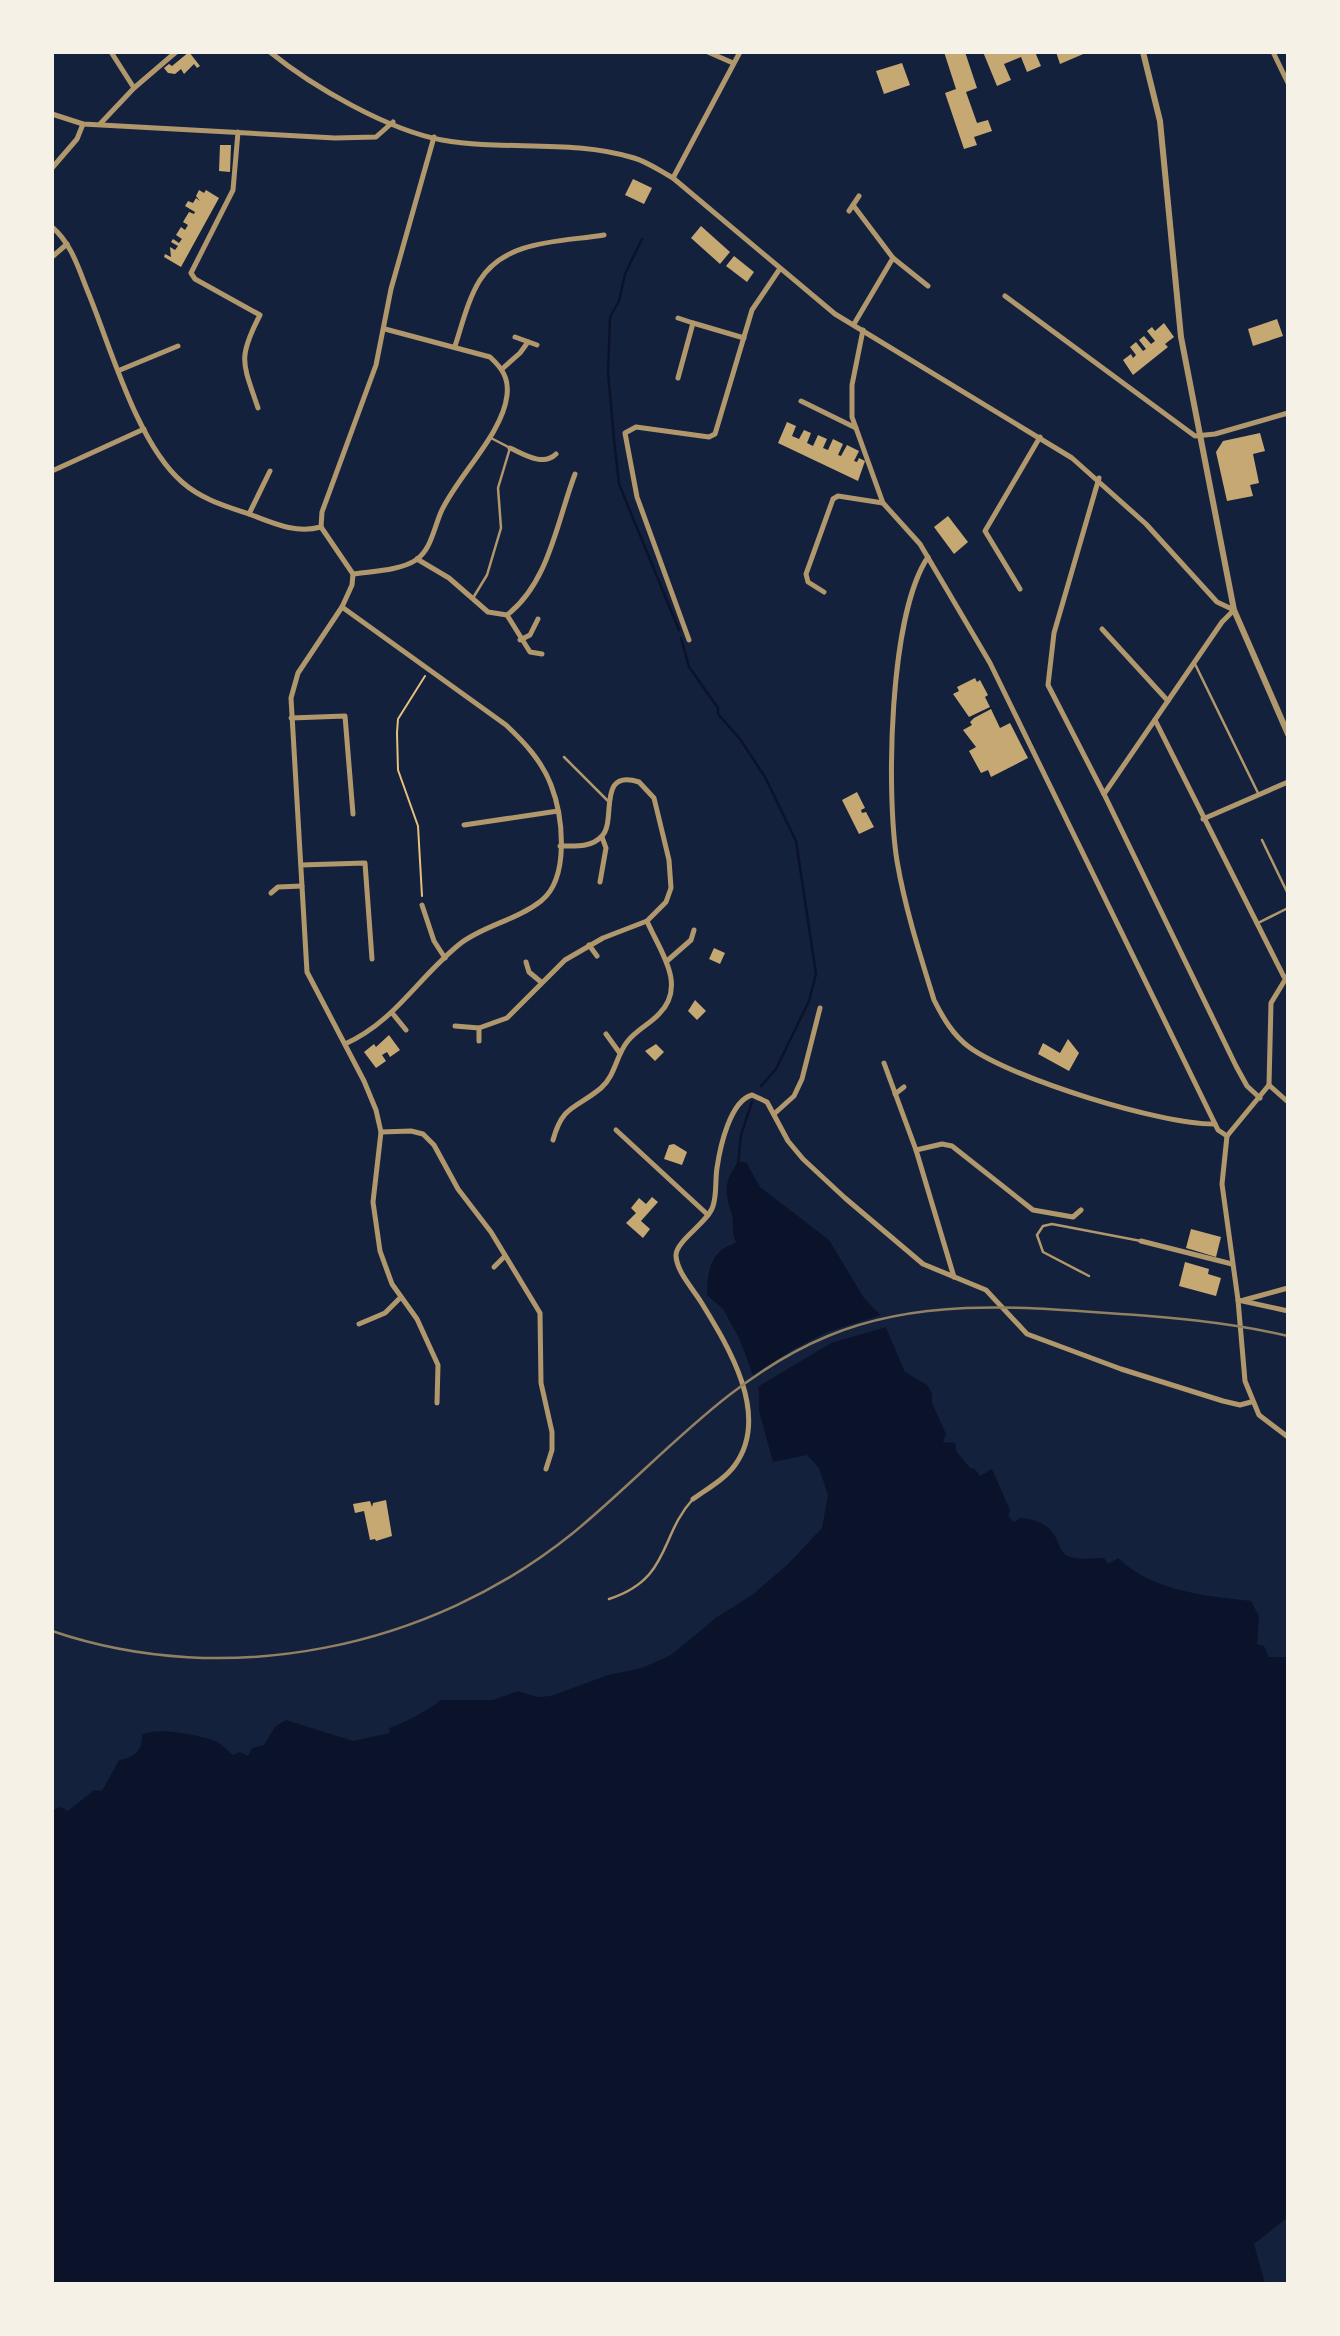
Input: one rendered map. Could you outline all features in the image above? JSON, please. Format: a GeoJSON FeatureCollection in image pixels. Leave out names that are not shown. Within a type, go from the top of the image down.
{"type":"FeatureCollection","features":[{"type":"Feature","properties":{"kind":"street"},"geometry":{"type":"LineString","coordinates":[[111,52],[134,88]]}},
{"type":"Feature","properties":{"kind":"street"},"geometry":{"type":"LineString","coordinates":[[100,124],[134,88],[176,52]]}},
{"type":"Feature","properties":{"kind":"street"},"geometry":{"type":"LineString","coordinates":[[270,52],[320,87],[393,122],[434,137],[608,152],[636,159],[673,178],[779,270],[835,314],[1040,437],[1099,478],[1146,523],[1217,602],[1234,610]]}},
{"type":"Feature","properties":{"kind":"street"},"geometry":{"type":"LineString","coordinates":[[708,52],[733,64]]}},
{"type":"Feature","properties":{"kind":"street"},"geometry":{"type":"LineString","coordinates":[[673,178],[740,52]]}},
{"type":"Feature","properties":{"kind":"street"},"geometry":{"type":"LineString","coordinates":[[1143,52],[1160,121],[1181,337],[1234,610],[1287,734]]}},
{"type":"Feature","properties":{"kind":"street"},"geometry":{"type":"LineString","coordinates":[[1273,52],[1287,83]]}},
{"type":"Feature","properties":{"kind":"street"},"geometry":{"type":"LineString","coordinates":[[52,114],[83,124],[376,137],[393,122]]}},
{"type":"Feature","properties":{"kind":"street"},"geometry":{"type":"LineString","coordinates":[[52,167],[77,139],[83,124]]}},
{"type":"Feature","properties":{"kind":"street"},"geometry":{"type":"LineString","coordinates":[[238,132],[233,190],[191,273],[195,279],[260,315]]}},
{"type":"Feature","properties":{"kind":"street"},"geometry":{"type":"LineString","coordinates":[[434,137],[399,258],[385,329],[363,407],[322,512],[321,527],[353,574],[352,585],[342,607],[298,673],[291,698],[291,718],[307,972],[370,1092],[381,1132],[374,1220],[380,1251],[400,1298],[417,1319],[438,1364],[437,1403]]}},
{"type":"Feature","properties":{"kind":"street"},"geometry":{"type":"LineString","coordinates":[[849,211],[859,196]]}},
{"type":"Feature","properties":{"kind":"street"},"geometry":{"type":"LineString","coordinates":[[853,205],[893,258],[928,286]]}},
{"type":"Feature","properties":{"kind":"street"},"geometry":{"type":"LineString","coordinates":[[52,227],[67,244],[144,429],[154,448],[181,482],[208,499],[293,529],[321,527]]}},
{"type":"Feature","properties":{"kind":"street"},"geometry":{"type":"LineString","coordinates":[[455,346],[481,279],[499,258],[516,250],[604,235]]}},
{"type":"Feature","properties":{"kind":"street"},"geometry":{"type":"LineString","coordinates":[[52,257],[67,244]]}},
{"type":"Feature","properties":{"kind":"street"},"geometry":{"type":"LineString","coordinates":[[854,324],[893,258]]}},
{"type":"Feature","properties":{"kind":"street"},"geometry":{"type":"LineString","coordinates":[[689,639],[637,497],[625,433],[636,427],[709,437],[715,434],[760,294],[779,270]]}},
{"type":"Feature","properties":{"kind":"street"},"geometry":{"type":"LineString","coordinates":[[1004,296],[1130,391],[1200,437],[1287,413]]}},
{"type":"Feature","properties":{"kind":"street"},"geometry":{"type":"LineString","coordinates":[[258,408],[243,358],[244,345],[260,315],[267,308]]}},
{"type":"Feature","properties":{"kind":"street"},"geometry":{"type":"LineString","coordinates":[[678,318],[744,338]]}},
{"type":"Feature","properties":{"kind":"street"},"geometry":{"type":"LineString","coordinates":[[678,378],[693,323]]}},
{"type":"Feature","properties":{"kind":"street"},"geometry":{"type":"LineString","coordinates":[[353,574],[417,559],[427,548],[447,499],[488,437],[507,398],[507,383],[502,369],[490,357],[385,329]]}},
{"type":"Feature","properties":{"kind":"street"},"geometry":{"type":"LineString","coordinates":[[863,330],[851,404],[856,428],[883,503],[917,539],[990,663],[1218,1130],[1227,1136]]}},
{"type":"Feature","properties":{"kind":"street"},"geometry":{"type":"LineString","coordinates":[[515,337],[537,345]]}},
{"type":"Feature","properties":{"kind":"street"},"geometry":{"type":"LineString","coordinates":[[502,369],[528,342]]}},
{"type":"Feature","properties":{"kind":"street"},"geometry":{"type":"LineString","coordinates":[[120,370],[178,346]]}},
{"type":"Feature","properties":{"kind":"street"},"geometry":{"type":"LineString","coordinates":[[801,401],[856,428]]}},
{"type":"Feature","properties":{"kind":"street"},"geometry":{"type":"LineString","coordinates":[[52,471],[144,429]]}},
{"type":"Feature","properties":{"kind":"street"},"geometry":{"type":"LineString","coordinates":[[1020,589],[985,531],[1040,437]]}},
{"type":"Feature","properties":{"kind":"street"},"geometry":{"type":"LineString","coordinates":[[510,448],[542,461],[550,460],[556,454]]}},
{"type":"Feature","properties":{"kind":"street"},"geometry":{"type":"LineString","coordinates":[[249,514],[270,471]]}},
{"type":"Feature","properties":{"kind":"street"},"geometry":{"type":"LineString","coordinates":[[417,559],[449,578],[488,612],[507,615],[522,603],[536,583],[575,474]]}},
{"type":"Feature","properties":{"kind":"street"},"geometry":{"type":"LineString","coordinates":[[1099,478],[1064,594],[1047,675],[1048,685],[1236,1066],[1247,1086],[1260,1098]]}},
{"type":"Feature","properties":{"kind":"street"},"geometry":{"type":"LineString","coordinates":[[824,592],[808,582],[806,575],[833,499],[838,496],[883,503]]}},
{"type":"Feature","properties":{"kind":"street"},"geometry":{"type":"LineString","coordinates":[[928,558],[920,569],[907,614],[899,657],[893,752],[897,861],[934,1000],[945,1020],[970,1048],[1029,1076],[1098,1100],[1194,1124],[1215,1124]]}},
{"type":"Feature","properties":{"kind":"street"},"geometry":{"type":"LineString","coordinates":[[342,607],[506,725],[524,743],[551,784],[558,811],[560,846],[554,888],[542,901],[478,933],[445,958],[393,1014],[369,1033],[345,1044]]}},
{"type":"Feature","properties":{"kind":"street"},"geometry":{"type":"LineString","coordinates":[[1104,794],[1234,610]]}},
{"type":"Feature","properties":{"kind":"street"},"geometry":{"type":"LineString","coordinates":[[507,615],[520,640],[530,652],[542,654]]}},
{"type":"Feature","properties":{"kind":"street"},"geometry":{"type":"LineString","coordinates":[[520,640],[530,635],[538,619]]}},
{"type":"Feature","properties":{"kind":"street"},"geometry":{"type":"LineString","coordinates":[[1102,629],[1168,701]]}},
{"type":"Feature","properties":{"kind":"street"},"geometry":{"type":"LineString","coordinates":[[678,634],[687,632]]}},
{"type":"Feature","properties":{"kind":"street"},"geometry":{"type":"LineString","coordinates":[[291,718],[345,716],[353,814]]}},
{"type":"Feature","properties":{"kind":"street"},"geometry":{"type":"LineString","coordinates":[[1155,720],[1256,924],[1286,976],[1271,1003],[1269,1085],[1227,1136],[1222,1184],[1232,1264],[1241,1300],[1239,1310],[1242,1351],[1251,1402],[1259,1415],[1287,1437]]}},
{"type":"Feature","properties":{"kind":"street"},"geometry":{"type":"LineString","coordinates":[[455,1026],[480,1028],[507,1018],[565,960],[589,945],[647,921],[666,902],[671,888],[669,860],[654,798],[651,791],[631,780],[614,787],[608,801],[606,830],[602,837],[581,847],[560,846]]}},
{"type":"Feature","properties":{"kind":"street"},"geometry":{"type":"LineString","coordinates":[[1203,819],[1287,782]]}},
{"type":"Feature","properties":{"kind":"street"},"geometry":{"type":"LineString","coordinates":[[464,825],[558,811]]}},
{"type":"Feature","properties":{"kind":"street"},"geometry":{"type":"LineString","coordinates":[[600,882],[606,848],[602,837]]}},
{"type":"Feature","properties":{"kind":"street"},"geometry":{"type":"LineString","coordinates":[[301,865],[365,863],[372,959]]}},
{"type":"Feature","properties":{"kind":"street"},"geometry":{"type":"LineString","coordinates":[[271,893],[278,887],[302,886]]}},
{"type":"Feature","properties":{"kind":"street"},"geometry":{"type":"LineString","coordinates":[[422,905],[434,940],[445,958]]}},
{"type":"Feature","properties":{"kind":"street"},"geometry":{"type":"LineString","coordinates":[[553,1140],[559,1119],[607,1082],[619,1052],[630,1038],[660,1013],[669,999],[672,983],[667,961],[647,921]]}},
{"type":"Feature","properties":{"kind":"street"},"geometry":{"type":"LineString","coordinates":[[667,961],[691,940],[694,930]]}},
{"type":"Feature","properties":{"kind":"street"},"geometry":{"type":"LineString","coordinates":[[589,945],[597,956]]}},
{"type":"Feature","properties":{"kind":"street"},"geometry":{"type":"LineString","coordinates":[[526,962],[529,972],[541,982]]}},
{"type":"Feature","properties":{"kind":"street"},"geometry":{"type":"LineString","coordinates":[[774,1114],[794,1096],[802,1079],[820,1008]]}},
{"type":"Feature","properties":{"kind":"street"},"geometry":{"type":"LineString","coordinates":[[393,1014],[406,1030]]}},
{"type":"Feature","properties":{"kind":"street"},"geometry":{"type":"LineString","coordinates":[[479,1041],[480,1028]]}},
{"type":"Feature","properties":{"kind":"street"},"geometry":{"type":"LineString","coordinates":[[606,1034],[619,1052]]}},
{"type":"Feature","properties":{"kind":"street"},"geometry":{"type":"LineString","coordinates":[[884,1063],[916,1150],[954,1278]]}},
{"type":"Feature","properties":{"kind":"street"},"geometry":{"type":"LineString","coordinates":[[1269,1085],[1287,1102]]}},
{"type":"Feature","properties":{"kind":"street"},"geometry":{"type":"LineString","coordinates":[[895,1094],[904,1087]]}},
{"type":"Feature","properties":{"kind":"street"},"geometry":{"type":"LineString","coordinates":[[693,1499],[737,1463],[748,1429],[742,1382],[726,1345],[680,1269],[676,1254],[679,1245],[708,1215],[713,1206],[717,1166],[736,1107],[744,1097],[759,1096],[803,1159],[923,1264],[986,1290],[1027,1334],[1121,1369],[1223,1401],[1240,1405],[1251,1402]]}},
{"type":"Feature","properties":{"kind":"street"},"geometry":{"type":"LineString","coordinates":[[616,1130],[708,1215]]}},
{"type":"Feature","properties":{"kind":"street"},"geometry":{"type":"LineString","coordinates":[[381,1132],[411,1131],[423,1134],[434,1145],[458,1189],[491,1233],[504,1257],[529,1291],[540,1313],[541,1383],[552,1450],[546,1469]]}},
{"type":"Feature","properties":{"kind":"street"},"geometry":{"type":"LineString","coordinates":[[916,1150],[942,1144],[953,1146],[1033,1210],[1073,1217],[1081,1210]]}},
{"type":"Feature","properties":{"kind":"street"},"geometry":{"type":"LineString","coordinates":[[1141,1241],[1232,1264]]}},
{"type":"Feature","properties":{"kind":"street"},"geometry":{"type":"LineString","coordinates":[[494,1267],[504,1257]]}},
{"type":"Feature","properties":{"kind":"street"},"geometry":{"type":"LineString","coordinates":[[1241,1300],[1287,1288]]}},
{"type":"Feature","properties":{"kind":"street"},"geometry":{"type":"LineString","coordinates":[[359,1324],[385,1313],[400,1298]]}},
{"type":"Feature","properties":{"kind":"street"},"geometry":{"type":"LineString","coordinates":[[1241,1300],[1287,1311]]}},
{"type":"Feature","properties":{"kind":"street"},"geometry":{"type":"LineString","coordinates":[[552,1450],[561,1450]]}},
{"type":"Feature","properties":{"kind":"lane"},"geometry":{"type":"LineString","coordinates":[[473,598],[487,575],[501,528],[498,488],[510,448],[488,437]]}},
{"type":"Feature","properties":{"kind":"lane"},"geometry":{"type":"LineString","coordinates":[[1195,664],[1259,794]]}},
{"type":"Feature","properties":{"kind":"lane"},"geometry":{"type":"LineString","coordinates":[[564,757],[608,801]]}},
{"type":"Feature","properties":{"kind":"lane"},"geometry":{"type":"LineString","coordinates":[[1262,840],[1287,894]]}},
{"type":"Feature","properties":{"kind":"lane"},"geometry":{"type":"LineString","coordinates":[[1256,924],[1287,908]]}},
{"type":"Feature","properties":{"kind":"lane"},"geometry":{"type":"LineString","coordinates":[[1089,1276],[1043,1252],[1037,1235],[1043,1226],[1052,1224],[1141,1241]]}},
{"type":"Feature","properties":{"kind":"lane"},"geometry":{"type":"LineString","coordinates":[[609,1599],[635,1589],[658,1565],[685,1508],[693,1499]]}},
{"type":"Feature","properties":{"kind":"path"},"geometry":{"type":"LineString","coordinates":[[422,905],[419,836],[398,770],[397,733],[398,719],[430,669]]}},
{"type":"Feature","properties":{"kind":"water"},"geometry":{"type":"Polygon","coordinates":[[[738,1162],[746,1162],[760,1187],[829,1240],[864,1298],[881,1316],[905,1372],[927,1385],[932,1393],[932,1403],[946,1434],[943,1442],[955,1443],[956,1451],[980,1476],[992,1469],[1010,1510],[1008,1516],[1014,1522],[1020,1518],[1044,1525],[1056,1537],[1061,1550],[1070,1557],[1104,1558],[1108,1564],[1118,1558],[1147,1578],[1163,1585],[1198,1594],[1251,1601],[1259,1616],[1257,1644],[1264,1646],[1269,1657],[1287,1657],[1288,2217],[1254,2244],[1265,2283],[53,2284],[53,1810],[61,1807],[68,1811],[94,1790],[102,1791],[119,1760],[136,1752],[141,1745],[142,1735],[148,1732],[167,1731],[199,1736],[218,1742],[233,1755],[240,1752],[248,1756],[252,1748],[264,1745],[275,1727],[286,1720],[353,1741],[390,1733],[389,1728],[416,1716],[440,1700],[493,1700],[518,1691],[537,1697],[551,1696],[608,1675],[642,1668],[671,1655],[717,1617],[752,1595],[787,1565],[822,1528],[828,1495],[819,1468],[807,1455],[773,1462],[759,1411],[759,1391],[739,1338],[723,1309],[707,1295],[709,1275],[716,1256],[736,1242],[727,1188],[738,1162]]]}},
{"type":"Feature","properties":{"kind":"pier"},"geometry":{"type":"Polygon","coordinates":[[[884,1314],[890,1326],[831,1343],[754,1389],[749,1378],[792,1350],[827,1332],[884,1314]]]}},
{"type":"Feature","properties":{"kind":"building"},"geometry":{"type":"Polygon","coordinates":[[[189,52],[200,66],[197,68],[194,64],[184,74],[181,69],[175,74],[168,73],[164,68],[169,64],[172,66],[189,52]]]}},
{"type":"Feature","properties":{"kind":"building"},"geometry":{"type":"Polygon","coordinates":[[[944,52],[965,52],[977,88],[966,92],[977,123],[988,120],[992,131],[974,137],[977,145],[964,149],[945,93],[956,89],[944,52]]]}},
{"type":"Feature","properties":{"kind":"building"},"geometry":{"type":"Polygon","coordinates":[[[983,52],[1035,52],[1041,66],[1027,72],[1021,57],[1004,64],[1011,80],[997,86],[983,52]]]}},
{"type":"Feature","properties":{"kind":"building"},"geometry":{"type":"Polygon","coordinates":[[[1056,52],[1088,52],[1060,64],[1056,52]]]}},
{"type":"Feature","properties":{"kind":"building"},"geometry":{"type":"Polygon","coordinates":[[[902,63],[910,85],[884,94],[876,71],[902,63]]]}},
{"type":"Feature","properties":{"kind":"building"},"geometry":{"type":"Polygon","coordinates":[[[220,145],[231,145],[230,172],[219,171],[220,145]]]}},
{"type":"Feature","properties":{"kind":"building"},"geometry":{"type":"Polygon","coordinates":[[[633,179],[652,188],[644,204],[625,195],[633,179]]]}},
{"type":"Feature","properties":{"kind":"building"},"geometry":{"type":"Polygon","coordinates":[[[199,190],[204,193],[206,190],[219,198],[181,267],[164,257],[165,254],[171,257],[170,247],[175,250],[178,246],[171,242],[173,239],[179,243],[182,239],[176,235],[181,227],[185,230],[188,225],[183,222],[189,212],[195,212],[185,206],[188,201],[193,203],[196,198],[200,201],[196,196],[199,190]]]}},
{"type":"Feature","properties":{"kind":"building"},"geometry":{"type":"Polygon","coordinates":[[[701,226],[730,252],[720,264],[691,238],[701,226]]]}},
{"type":"Feature","properties":{"kind":"building"},"geometry":{"type":"Polygon","coordinates":[[[734,256],[754,272],[747,282],[726,266],[734,256]]]}},
{"type":"Feature","properties":{"kind":"building"},"geometry":{"type":"Polygon","coordinates":[[[1277,319],[1283,336],[1253,346],[1248,329],[1277,319]]]}},
{"type":"Feature","properties":{"kind":"building"},"geometry":{"type":"Polygon","coordinates":[[[1164,323],[1174,337],[1165,344],[1168,347],[1133,375],[1123,360],[1131,354],[1133,358],[1136,355],[1130,347],[1136,342],[1143,351],[1146,349],[1139,340],[1144,336],[1151,344],[1155,341],[1147,331],[1152,327],[1155,331],[1164,323]]]}},
{"type":"Feature","properties":{"kind":"building"},"geometry":{"type":"Polygon","coordinates":[[[787,422],[796,426],[792,436],[799,439],[804,430],[811,433],[807,443],[813,446],[818,435],[827,439],[823,448],[828,450],[833,439],[843,444],[838,455],[841,456],[847,445],[859,451],[854,461],[857,462],[859,458],[865,461],[858,481],[778,443],[787,422]]]}},
{"type":"Feature","properties":{"kind":"building"},"geometry":{"type":"Polygon","coordinates":[[[1260,433],[1265,451],[1253,454],[1259,483],[1250,485],[1253,496],[1227,501],[1216,452],[1223,441],[1260,433]]]}},
{"type":"Feature","properties":{"kind":"building"},"geometry":{"type":"Polygon","coordinates":[[[948,516],[968,542],[954,554],[934,527],[948,516]]]}},
{"type":"Feature","properties":{"kind":"building"},"geometry":{"type":"Polygon","coordinates":[[[975,678],[977,682],[980,680],[988,695],[985,697],[990,707],[969,717],[953,694],[959,691],[957,687],[975,678]]]}},
{"type":"Feature","properties":{"kind":"building"},"geometry":{"type":"Polygon","coordinates":[[[991,709],[1000,728],[1010,723],[1028,758],[991,777],[988,770],[981,773],[969,751],[976,747],[963,730],[972,725],[970,722],[974,718],[991,709]]]}},
{"type":"Feature","properties":{"kind":"building"},"geometry":{"type":"Polygon","coordinates":[[[857,792],[865,808],[861,810],[862,813],[866,812],[874,827],[859,834],[842,800],[857,792]]]}},
{"type":"Feature","properties":{"kind":"building"},"geometry":{"type":"Polygon","coordinates":[[[714,948],[725,953],[720,964],[709,959],[714,948]]]}},
{"type":"Feature","properties":{"kind":"building"},"geometry":{"type":"Polygon","coordinates":[[[695,1000],[706,1011],[697,1020],[688,1011],[695,1000]]]}},
{"type":"Feature","properties":{"kind":"building"},"geometry":{"type":"Polygon","coordinates":[[[389,1035],[400,1050],[390,1057],[387,1052],[382,1055],[386,1061],[376,1068],[364,1052],[374,1044],[376,1047],[389,1035]]]}},
{"type":"Feature","properties":{"kind":"building"},"geometry":{"type":"Polygon","coordinates":[[[1068,1039],[1079,1053],[1069,1071],[1038,1054],[1043,1043],[1060,1053],[1068,1039]]]}},
{"type":"Feature","properties":{"kind":"building"},"geometry":{"type":"Polygon","coordinates":[[[656,1044],[664,1052],[655,1061],[645,1051],[656,1044]]]}},
{"type":"Feature","properties":{"kind":"building"},"geometry":{"type":"Polygon","coordinates":[[[674,1144],[687,1152],[682,1165],[664,1159],[669,1145],[674,1144]]]}},
{"type":"Feature","properties":{"kind":"building"},"geometry":{"type":"Polygon","coordinates":[[[652,1197],[658,1202],[641,1221],[650,1229],[643,1238],[626,1223],[636,1213],[631,1208],[639,1198],[646,1204],[652,1197]]]}},
{"type":"Feature","properties":{"kind":"building"},"geometry":{"type":"Polygon","coordinates":[[[1191,1229],[1221,1237],[1216,1257],[1186,1248],[1191,1229]]]}},
{"type":"Feature","properties":{"kind":"building"},"geometry":{"type":"Polygon","coordinates":[[[1185,1262],[1209,1269],[1208,1274],[1221,1278],[1216,1296],[1179,1286],[1185,1262]]]}},
{"type":"Feature","properties":{"kind":"building"},"geometry":{"type":"Polygon","coordinates":[[[386,1500],[392,1536],[370,1540],[364,1511],[355,1513],[353,1504],[370,1501],[372,1507],[373,1503],[386,1500]]]}},
{"type":"Feature","properties":{"kind":"waterway"},"geometry":{"type":"LineString","coordinates":[[642,239],[625,274],[619,301],[610,317],[608,372],[614,439],[619,484],[679,630]]}},
{"type":"Feature","properties":{"kind":"waterway"},"geometry":{"type":"LineString","coordinates":[[681,638],[689,667],[718,708],[718,714],[740,739],[765,777],[796,841],[816,974],[809,1001],[776,1069],[761,1086]]}},
{"type":"Feature","properties":{"kind":"waterway"},"geometry":{"type":"LineString","coordinates":[[738,1164],[741,1135],[752,1102]]}},
{"type":"Feature","properties":{"kind":"railway"},"geometry":{"type":"LineString","coordinates":[[52,1631],[119,1649],[188,1657],[257,1657],[325,1648],[392,1630],[456,1605],[517,1573],[573,1533],[693,1425],[757,1375],[791,1354],[861,1324],[931,1311],[1037,1308],[1198,1321],[1288,1336]]}}]}
